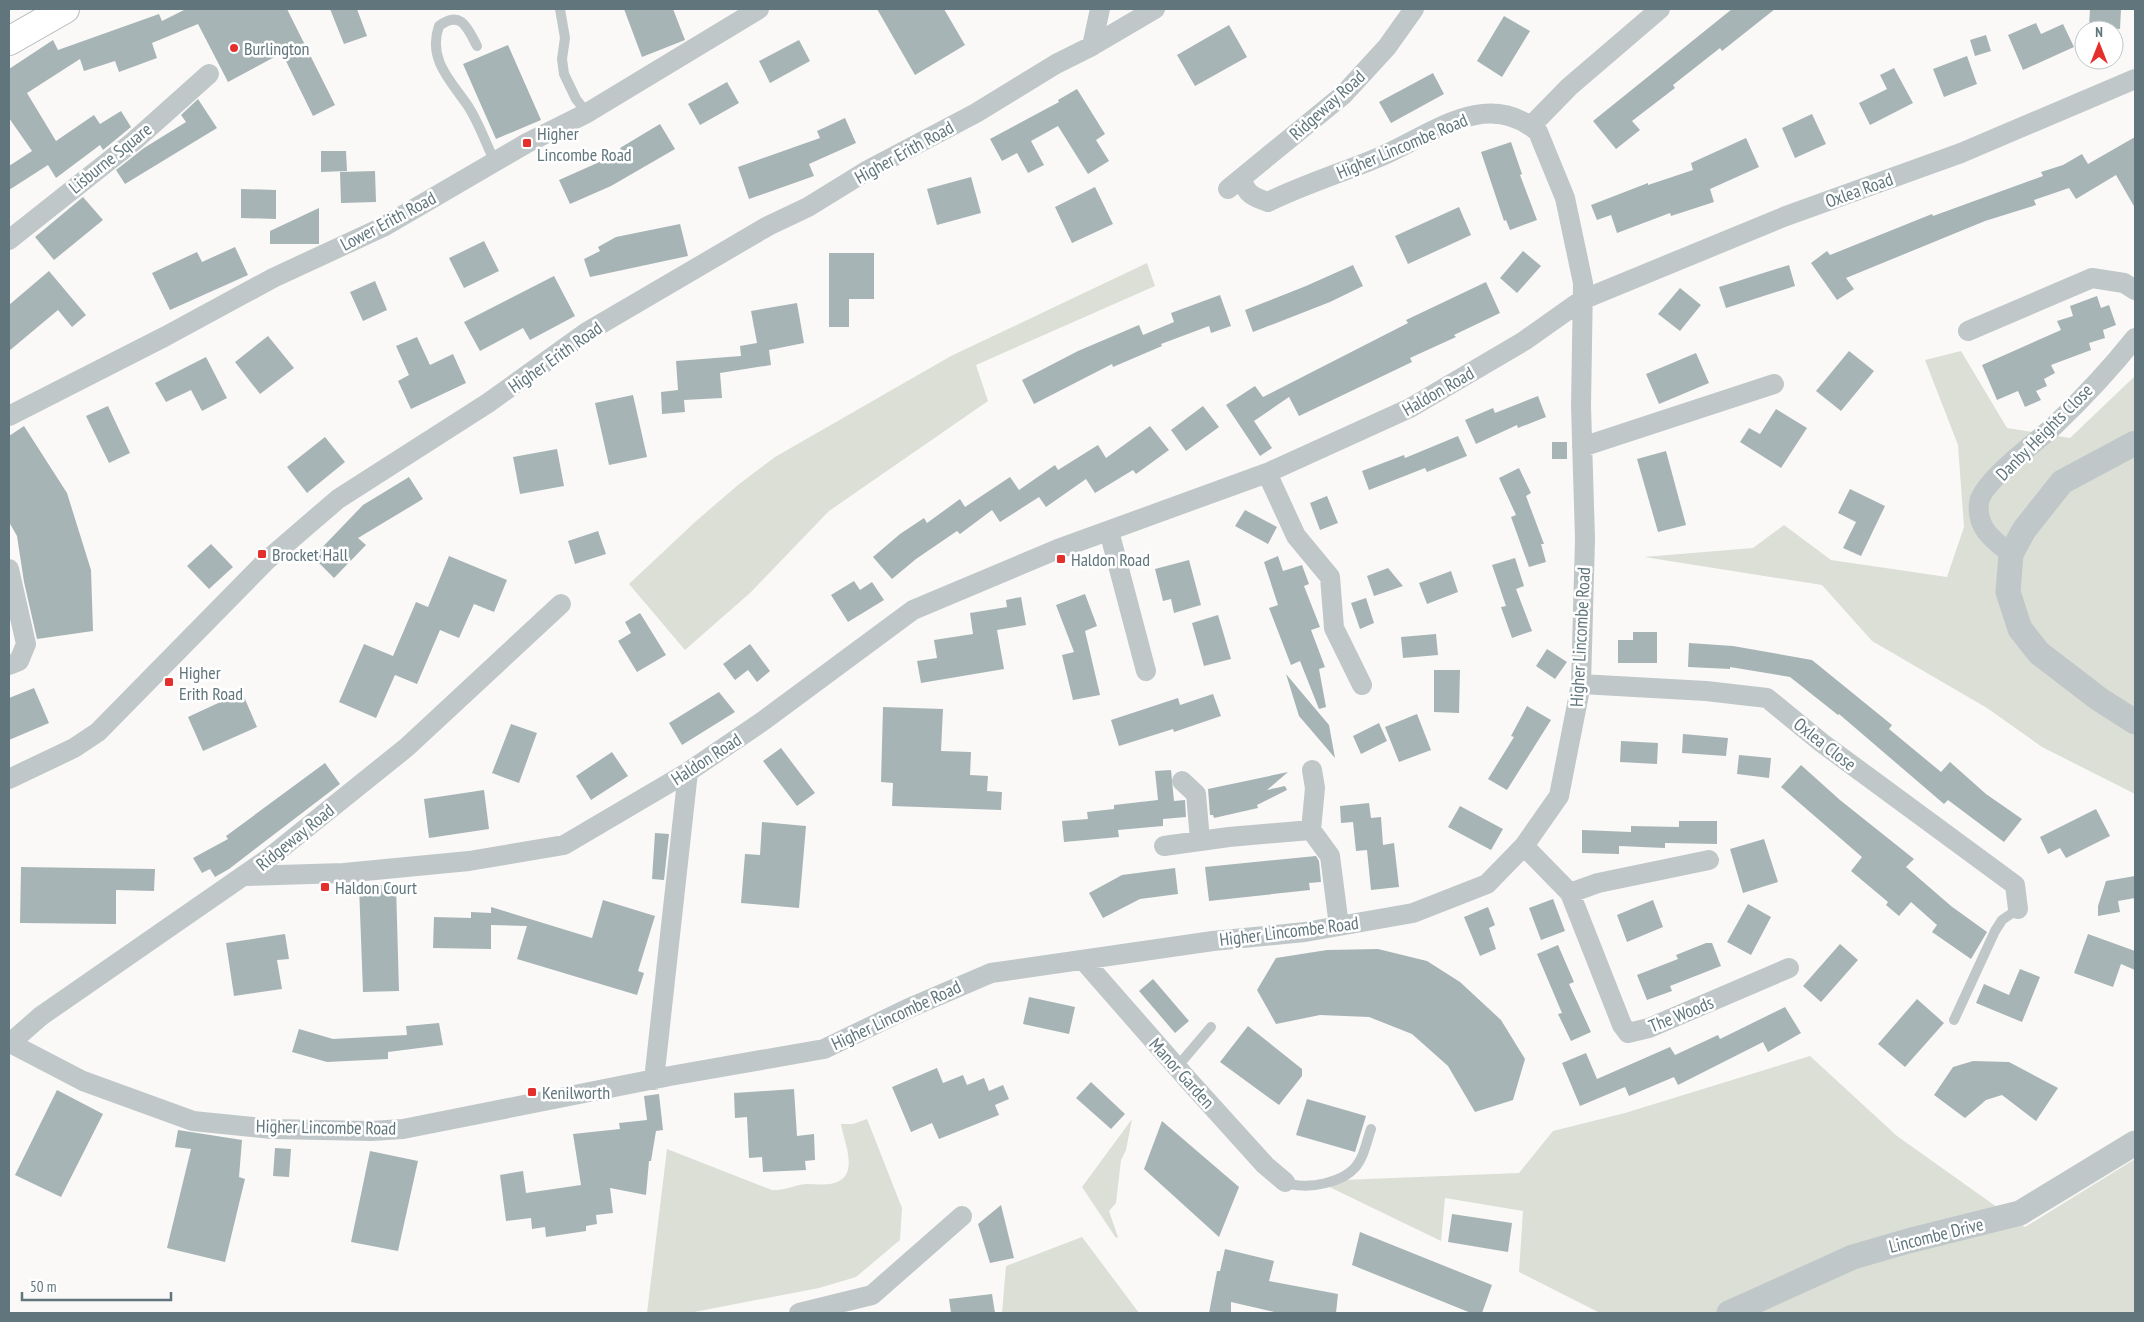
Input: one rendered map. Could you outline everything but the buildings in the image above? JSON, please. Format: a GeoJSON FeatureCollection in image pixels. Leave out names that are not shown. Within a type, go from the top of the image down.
{"type":"FeatureCollection","features":[{"type":"Feature","properties":{"kind":"main road"},"geometry":{"type":"LineString","coordinates":[[9,41],[65,9]]}},
{"type":"Feature","properties":{"kind":"street","name":"Lower Erith Road"},"geometry":{"type":"LineString","coordinates":[[9,416],[166,336],[273,278],[383,227],[495,162],[587,113],[759,9]]}},
{"type":"Feature","properties":{"kind":"street"},"geometry":{"type":"LineString","coordinates":[[1092,46],[1100,9]]}},
{"type":"Feature","properties":{"kind":"street","name":"Higher Erith Road"},"geometry":{"type":"LineString","coordinates":[[9,779],[74,748],[98,732],[266,561],[338,499],[488,404],[588,332],[768,226],[808,207],[868,170],[976,113],[1056,64],[1092,46],[1156,9]]}},
{"type":"Feature","properties":{"kind":"street","name":"Ridgeway Road"},"geometry":{"type":"LineString","coordinates":[[1235,184],[1342,96],[1387,47],[1414,9]]}},
{"type":"Feature","properties":{"kind":"street"},"geometry":{"type":"LineString","coordinates":[[1532,126],[1569,87],[1660,9]]}},
{"type":"Feature","properties":{"kind":"street","name":"Lisburne Square"},"geometry":{"type":"LineString","coordinates":[[9,240],[134,141],[209,74]]}},
{"type":"Feature","properties":{"kind":"street","name":"Oxlea Road"},"geometry":{"type":"LineString","coordinates":[[1582,300],[1786,216],[1961,153],[2123,86],[2135,79]]}},
{"type":"Feature","properties":{"kind":"street","name":"Higher Lincombe Road"},"geometry":{"type":"LineString","coordinates":[[9,1044],[83,1081],[193,1121],[272,1129],[371,1131],[402,1129],[824,1049],[907,1009],[991,973],[1213,940],[1339,926],[1413,913],[1488,884],[1524,846],[1559,796],[1581,684],[1585,539],[1582,446],[1583,284],[1565,198],[1538,132],[1532,126],[1506,114],[1470,116],[1437,127],[1379,158],[1305,184],[1268,202],[1252,196],[1235,184]]}},
{"type":"Feature","properties":{"kind":"street"},"geometry":{"type":"LineString","coordinates":[[1968,331],[2092,278],[2124,283],[2135,290]]}},
{"type":"Feature","properties":{"kind":"street","name":"Haldon Road"},"geometry":{"type":"LineString","coordinates":[[246,876],[344,873],[469,861],[564,845],[688,772],[763,721],[912,610],[1002,571],[1267,473],[1410,408],[1524,341],[1582,300]]}},
{"type":"Feature","properties":{"kind":"street","name":"Danby Heights Close"},"geometry":{"type":"LineString","coordinates":[[2011,554],[1987,535],[1978,517],[1979,500],[2005,466],[2056,424],[2135,338]]}},
{"type":"Feature","properties":{"kind":"street"},"geometry":{"type":"LineString","coordinates":[[1582,446],[1774,384]]}},
{"type":"Feature","properties":{"kind":"street"},"geometry":{"type":"LineString","coordinates":[[2135,443],[2062,482],[2024,530],[2011,554],[2008,592],[2020,629],[2039,653],[2099,700],[2135,722]]}},
{"type":"Feature","properties":{"kind":"street"},"geometry":{"type":"LineString","coordinates":[[1267,473],[1296,536],[1330,577],[1334,628],[1362,685]]}},
{"type":"Feature","properties":{"kind":"street"},"geometry":{"type":"LineString","coordinates":[[1109,531],[1146,671]]}},
{"type":"Feature","properties":{"kind":"street"},"geometry":{"type":"LineString","coordinates":[[9,569],[26,644],[19,661],[9,665]]}},
{"type":"Feature","properties":{"kind":"street","name":"Ridgeway Road"},"geometry":{"type":"LineString","coordinates":[[9,1044],[41,1016],[246,876],[407,747],[561,604]]}},
{"type":"Feature","properties":{"kind":"street","name":"Oxlea Close"},"geometry":{"type":"LineString","coordinates":[[1581,684],[1706,691],[1767,698],[1829,749],[2015,885],[2018,909]]}},
{"type":"Feature","properties":{"kind":"street"},"geometry":{"type":"LineString","coordinates":[[1312,770],[1315,788],[1311,830],[1330,856],[1339,926]]}},
{"type":"Feature","properties":{"kind":"street"},"geometry":{"type":"LineString","coordinates":[[654,1080],[688,772]]}},
{"type":"Feature","properties":{"kind":"street"},"geometry":{"type":"LineString","coordinates":[[1182,781],[1196,794],[1200,840]]}},
{"type":"Feature","properties":{"kind":"street"},"geometry":{"type":"LineString","coordinates":[[1164,846],[1200,840],[1311,830]]}},
{"type":"Feature","properties":{"kind":"street","name":"The Woods"},"geometry":{"type":"LineString","coordinates":[[1524,846],[1570,893],[1622,1025],[1628,1033],[1649,1028],[1789,968]]}},
{"type":"Feature","properties":{"kind":"street"},"geometry":{"type":"LineString","coordinates":[[1570,893],[1598,883],[1709,860]]}},
{"type":"Feature","properties":{"kind":"street","name":"Manor Garden"},"geometry":{"type":"LineString","coordinates":[[1083,960],[1177,1067],[1266,1165],[1284,1182]]}},
{"type":"Feature","properties":{"kind":"street","name":"Lincombe Drive"},"geometry":{"type":"LineString","coordinates":[[1729,1313],[1853,1257],[2020,1213],[2135,1143]]}},
{"type":"Feature","properties":{"kind":"street"},"geometry":{"type":"LineString","coordinates":[[798,1313],[872,1295],[962,1216]]}},
{"type":"Feature","properties":{"kind":"lane"},"geometry":{"type":"LineString","coordinates":[[560,9],[565,38],[562,59],[564,74],[569,87],[587,113]]}},
{"type":"Feature","properties":{"kind":"lane"},"geometry":{"type":"LineString","coordinates":[[477,46],[466,26],[461,21],[449,21],[438,26],[437,47],[443,74],[468,106],[495,162]]}},
{"type":"Feature","properties":{"kind":"lane"},"geometry":{"type":"LineString","coordinates":[[1954,1020],[1995,931],[2002,920],[2018,909]]}},
{"type":"Feature","properties":{"kind":"lane"},"geometry":{"type":"LineString","coordinates":[[1177,1067],[1211,1027]]}},
{"type":"Feature","properties":{"kind":"lane"},"geometry":{"type":"LineString","coordinates":[[1284,1182],[1293,1186],[1307,1186],[1350,1173],[1359,1162],[1371,1129]]}},
{"type":"Feature","properties":{"kind":"shaded area"},"geometry":{"type":"Polygon","coordinates":[[[1147,263],[1155,286],[976,365],[988,401],[829,511],[750,593],[685,650],[629,584],[695,522],[738,485],[775,457],[951,356],[1147,263]]]}},
{"type":"Feature","properties":{"kind":"shaded area"},"geometry":{"type":"Polygon","coordinates":[[[1961,351],[2007,428],[2070,438],[2135,376],[2135,794],[2042,747],[1987,708],[1872,641],[1822,585],[1644,557],[1753,548],[1784,525],[1831,560],[1947,577],[1964,527],[1958,445],[1925,360],[1961,351]]]}},
{"type":"Feature","properties":{"kind":"shaded area"},"geometry":{"type":"Polygon","coordinates":[[[1810,1056],[1897,1136],[2025,1227],[2135,1159],[2135,1313],[1600,1313],[1519,1272],[1523,1211],[1445,1198],[1441,1241],[1317,1181],[1519,1173],[1553,1131],[1625,1113],[1810,1056]]]}},
{"type":"Feature","properties":{"kind":"shaded area"},"geometry":{"type":"Polygon","coordinates":[[[867,1119],[902,1208],[900,1240],[856,1277],[819,1288],[689,1313],[647,1313],[667,1149],[772,1190],[806,1184],[830,1184],[840,1181],[846,1175],[848,1168],[849,1159],[841,1124],[853,1124],[867,1119]]]}},
{"type":"Feature","properties":{"kind":"shaded area"},"geometry":{"type":"Polygon","coordinates":[[[1132,1119],[1126,1150],[1121,1160],[1116,1203],[1109,1211],[1118,1237],[1116,1238],[1082,1187],[1132,1119]]]}},
{"type":"Feature","properties":{"kind":"shaded area"},"geometry":{"type":"Polygon","coordinates":[[[1082,1237],[1139,1313],[1002,1313],[1006,1266],[1082,1237]]]}},
{"type":"Feature","properties":{"kind":"place","name":"Burlington"},"geometry":{"type":"Point","coordinates":[234,48]}},
{"type":"Feature","properties":{"kind":"place","name":"Higher Lincombe Road"},"geometry":{"type":"Point","coordinates":[527,143]}},
{"type":"Feature","properties":{"kind":"place","name":"Brocket Hall"},"geometry":{"type":"Point","coordinates":[262,554]}},
{"type":"Feature","properties":{"kind":"place","name":"Haldon Road"},"geometry":{"type":"Point","coordinates":[1061,559]}},
{"type":"Feature","properties":{"kind":"place","name":"Higher Erith Road"},"geometry":{"type":"Point","coordinates":[169,682]}},
{"type":"Feature","properties":{"kind":"place","name":"Haldon Court"},"geometry":{"type":"Point","coordinates":[325,887]}},
{"type":"Feature","properties":{"kind":"place","name":"Kenilworth"},"geometry":{"type":"Point","coordinates":[532,1092]}}]}
